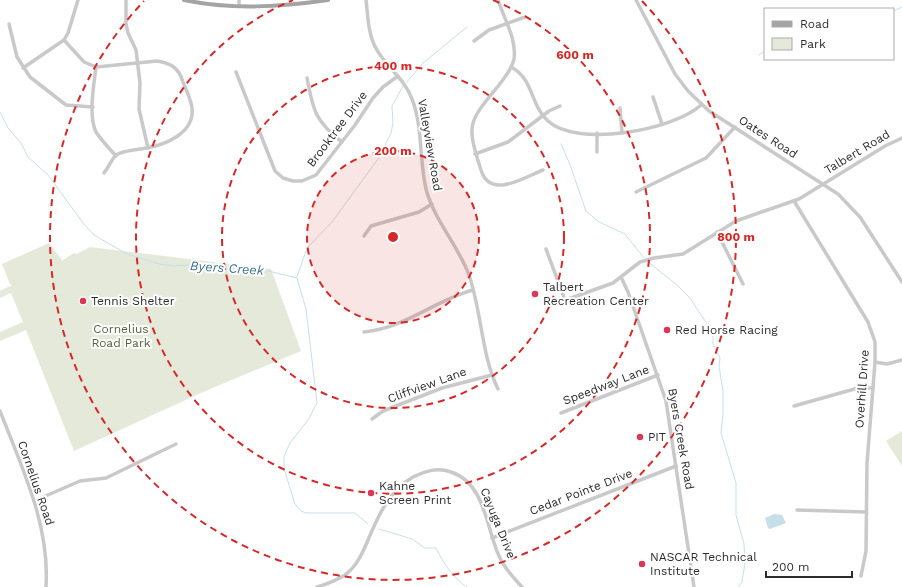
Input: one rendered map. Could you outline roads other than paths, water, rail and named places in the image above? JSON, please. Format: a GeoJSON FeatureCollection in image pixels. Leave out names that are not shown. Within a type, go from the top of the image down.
{"type":"FeatureCollection","features":[{"type":"Feature","properties":{"kind":"main road"},"geometry":{"type":"LineString","coordinates":[[184,0],[239,6],[278,6],[328,0]]}},
{"type":"Feature","properties":{"kind":"street"},"geometry":{"type":"LineString","coordinates":[[23,68],[64,40],[68,33],[78,0]]}},
{"type":"Feature","properties":{"kind":"street"},"geometry":{"type":"LineString","coordinates":[[126,0],[126,24],[128,33],[136,50],[140,83],[139,109],[148,148]]}},
{"type":"Feature","properties":{"kind":"street"},"geometry":{"type":"LineString","coordinates":[[239,0],[239,6]]}},
{"type":"Feature","properties":{"kind":"street","name":"Valleyview Road"},"geometry":{"type":"LineString","coordinates":[[366,0],[373,42],[377,51],[409,92],[416,113],[424,178],[432,204],[460,257],[474,290],[492,375],[498,390]]}},
{"type":"Feature","properties":{"kind":"street"},"geometry":{"type":"LineString","coordinates":[[498,0],[507,24],[514,51],[511,67],[474,116],[471,129],[471,138],[483,176],[488,182],[496,186],[507,185],[543,170]]}},
{"type":"Feature","properties":{"kind":"street","name":"Oates Road"},"geometry":{"type":"LineString","coordinates":[[636,0],[675,74],[688,92],[701,105],[838,194],[860,217],[902,282]]}},
{"type":"Feature","properties":{"kind":"street"},"geometry":{"type":"LineString","coordinates":[[474,41],[485,32],[525,17]]}},
{"type":"Feature","properties":{"kind":"street"},"geometry":{"type":"LineString","coordinates":[[9,24],[14,52],[30,77],[66,105],[93,107]]}},
{"type":"Feature","properties":{"kind":"street"},"geometry":{"type":"LineString","coordinates":[[64,40],[84,62],[96,67],[157,61],[166,62],[174,67],[182,76],[192,108],[192,116],[186,129],[167,142],[148,148],[124,152],[116,156],[104,173]]}},
{"type":"Feature","properties":{"kind":"street"},"geometry":{"type":"LineString","coordinates":[[96,67],[93,124],[96,132],[116,156]]}},
{"type":"Feature","properties":{"kind":"street"},"geometry":{"type":"LineString","coordinates":[[511,67],[525,78],[543,116],[553,126],[563,131],[573,133],[636,132],[684,117],[701,105]]}},
{"type":"Feature","properties":{"kind":"street","name":"Brooktree Drive"},"geometry":{"type":"LineString","coordinates":[[236,72],[275,171],[283,178],[302,181],[316,175],[342,142],[373,98],[383,87],[398,76]]}},
{"type":"Feature","properties":{"kind":"street"},"geometry":{"type":"LineString","coordinates":[[307,78],[316,116],[323,126],[342,142]]}},
{"type":"Feature","properties":{"kind":"street"},"geometry":{"type":"LineString","coordinates":[[654,97],[662,124]]}},
{"type":"Feature","properties":{"kind":"street"},"geometry":{"type":"LineString","coordinates":[[476,154],[508,142],[543,116],[560,106]]}},
{"type":"Feature","properties":{"kind":"street"},"geometry":{"type":"LineString","coordinates":[[620,108],[622,133]]}},
{"type":"Feature","properties":{"kind":"street"},"geometry":{"type":"LineString","coordinates":[[636,192],[706,158],[735,127]]}},
{"type":"Feature","properties":{"kind":"street"},"geometry":{"type":"LineString","coordinates":[[597,133],[598,152]]}},
{"type":"Feature","properties":{"kind":"street","name":"Talbert Road"},"geometry":{"type":"LineString","coordinates":[[549,306],[603,287],[621,278],[640,262],[654,258],[683,254],[717,232],[736,222],[794,201],[885,146],[902,138]]}},
{"type":"Feature","properties":{"kind":"street","name":"Overhill Drive"},"geometry":{"type":"LineString","coordinates":[[794,201],[868,322],[875,342],[866,512],[866,551],[861,576]]}},
{"type":"Feature","properties":{"kind":"street"},"geometry":{"type":"LineString","coordinates":[[364,236],[371,226],[419,212],[432,204]]}},
{"type":"Feature","properties":{"kind":"street"},"geometry":{"type":"LineString","coordinates":[[717,232],[743,284]]}},
{"type":"Feature","properties":{"kind":"street"},"geometry":{"type":"LineString","coordinates":[[546,249],[565,300]]}},
{"type":"Feature","properties":{"kind":"street","name":"Byers Creek Road"},"geometry":{"type":"LineString","coordinates":[[621,278],[628,292],[666,400],[694,587]]}},
{"type":"Feature","properties":{"kind":"street"},"geometry":{"type":"LineString","coordinates":[[364,332],[398,325],[449,298],[474,290]]}},
{"type":"Feature","properties":{"kind":"street"},"geometry":{"type":"LineString","coordinates":[[875,362],[888,364],[902,360]]}},
{"type":"Feature","properties":{"kind":"street","name":"Cliffview Lane"},"geometry":{"type":"LineString","coordinates":[[372,419],[384,411],[442,388],[492,375]]}},
{"type":"Feature","properties":{"kind":"street","name":"Speedway Lane"},"geometry":{"type":"LineString","coordinates":[[561,413],[658,375]]}},
{"type":"Feature","properties":{"kind":"street"},"geometry":{"type":"LineString","coordinates":[[794,406],[858,388],[873,388]]}},
{"type":"Feature","properties":{"kind":"street","name":"Cornelius Road"},"geometry":{"type":"LineString","coordinates":[[0,411],[34,501],[46,546],[46,587]]}},
{"type":"Feature","properties":{"kind":"street"},"geometry":{"type":"LineString","coordinates":[[34,501],[80,482],[106,478],[176,444]]}},
{"type":"Feature","properties":{"kind":"street","name":"Cedar Pointe Drive"},"geometry":{"type":"LineString","coordinates":[[492,538],[676,466]]}},
{"type":"Feature","properties":{"kind":"street","name":"Cayuga Drive"},"geometry":{"type":"LineString","coordinates":[[318,587],[346,574],[360,559],[377,519],[389,498],[400,485],[427,471],[436,469],[452,472],[464,478],[472,486],[482,503],[492,538],[504,565],[522,587]]}},
{"type":"Feature","properties":{"kind":"street"},"geometry":{"type":"LineString","coordinates":[[797,510],[866,512]]}},
{"type":"Feature","properties":{"kind":"water"},"geometry":{"type":"Polygon","coordinates":[[[774,514],[782,515],[786,523],[770,529],[768,528],[765,518],[774,514]]]}},
{"type":"Feature","properties":{"kind":"waterway"},"geometry":{"type":"LineString","coordinates":[[894,11],[902,7]]}},
{"type":"Feature","properties":{"kind":"waterway"},"geometry":{"type":"LineString","coordinates":[[406,83],[423,63],[467,27]]}},
{"type":"Feature","properties":{"kind":"waterway"},"geometry":{"type":"LineString","coordinates":[[759,55],[764,52]]}},
{"type":"Feature","properties":{"kind":"waterway"},"geometry":{"type":"LineString","coordinates":[[297,277],[307,248],[332,222],[378,159],[391,133],[393,123],[392,106],[403,86]]}},
{"type":"Feature","properties":{"kind":"waterway","name":"Byers Creek"},"geometry":{"type":"LineString","coordinates":[[0,112],[8,128],[21,143],[28,157],[48,175],[83,223],[94,235],[127,254],[159,264],[219,268],[256,268],[297,278]]}},
{"type":"Feature","properties":{"kind":"waterway"},"geometry":{"type":"LineString","coordinates":[[561,144],[569,162],[586,211],[599,222],[625,234],[644,258]]}},
{"type":"Feature","properties":{"kind":"waterway"},"geometry":{"type":"LineString","coordinates":[[647,261],[677,285],[690,298],[713,333],[713,344],[720,358],[719,366],[723,391],[721,433],[736,483],[736,515],[744,544],[745,563],[742,582],[738,587]]}},
{"type":"Feature","properties":{"kind":"waterway","name":"Byers Creek"},"geometry":{"type":"LineString","coordinates":[[297,278],[306,309],[317,403],[308,420],[290,443],[284,456],[284,469],[295,504],[301,511],[306,513],[355,513],[368,524]]}},
{"type":"Feature","properties":{"kind":"waterway","name":"Byers Creek"},"geometry":{"type":"LineString","coordinates":[[379,529],[412,539],[425,548],[436,548],[449,570],[467,587]]}},
{"type":"Feature","properties":{"kind":"place","name":"Talbert Recreation Center"},"geometry":{"type":"Point","coordinates":[535,294]}},
{"type":"Feature","properties":{"kind":"place","name":"Tennis Shelter"},"geometry":{"type":"Point","coordinates":[83,301]}},
{"type":"Feature","properties":{"kind":"place","name":"Red Horse Racing"},"geometry":{"type":"Point","coordinates":[667,330]}},
{"type":"Feature","properties":{"kind":"place","name":"PIT"},"geometry":{"type":"Point","coordinates":[640,437]}},
{"type":"Feature","properties":{"kind":"place","name":"Kahne Screen Print"},"geometry":{"type":"Point","coordinates":[371,493]}},
{"type":"Feature","properties":{"kind":"place","name":"NASCAR Technical Institute"},"geometry":{"type":"Point","coordinates":[642,564]}},
{"type":"Feature","properties":{"kind":"park label","name":"Cornelius Road Park"},"geometry":{"type":"Point","coordinates":[121,336]}}]}
